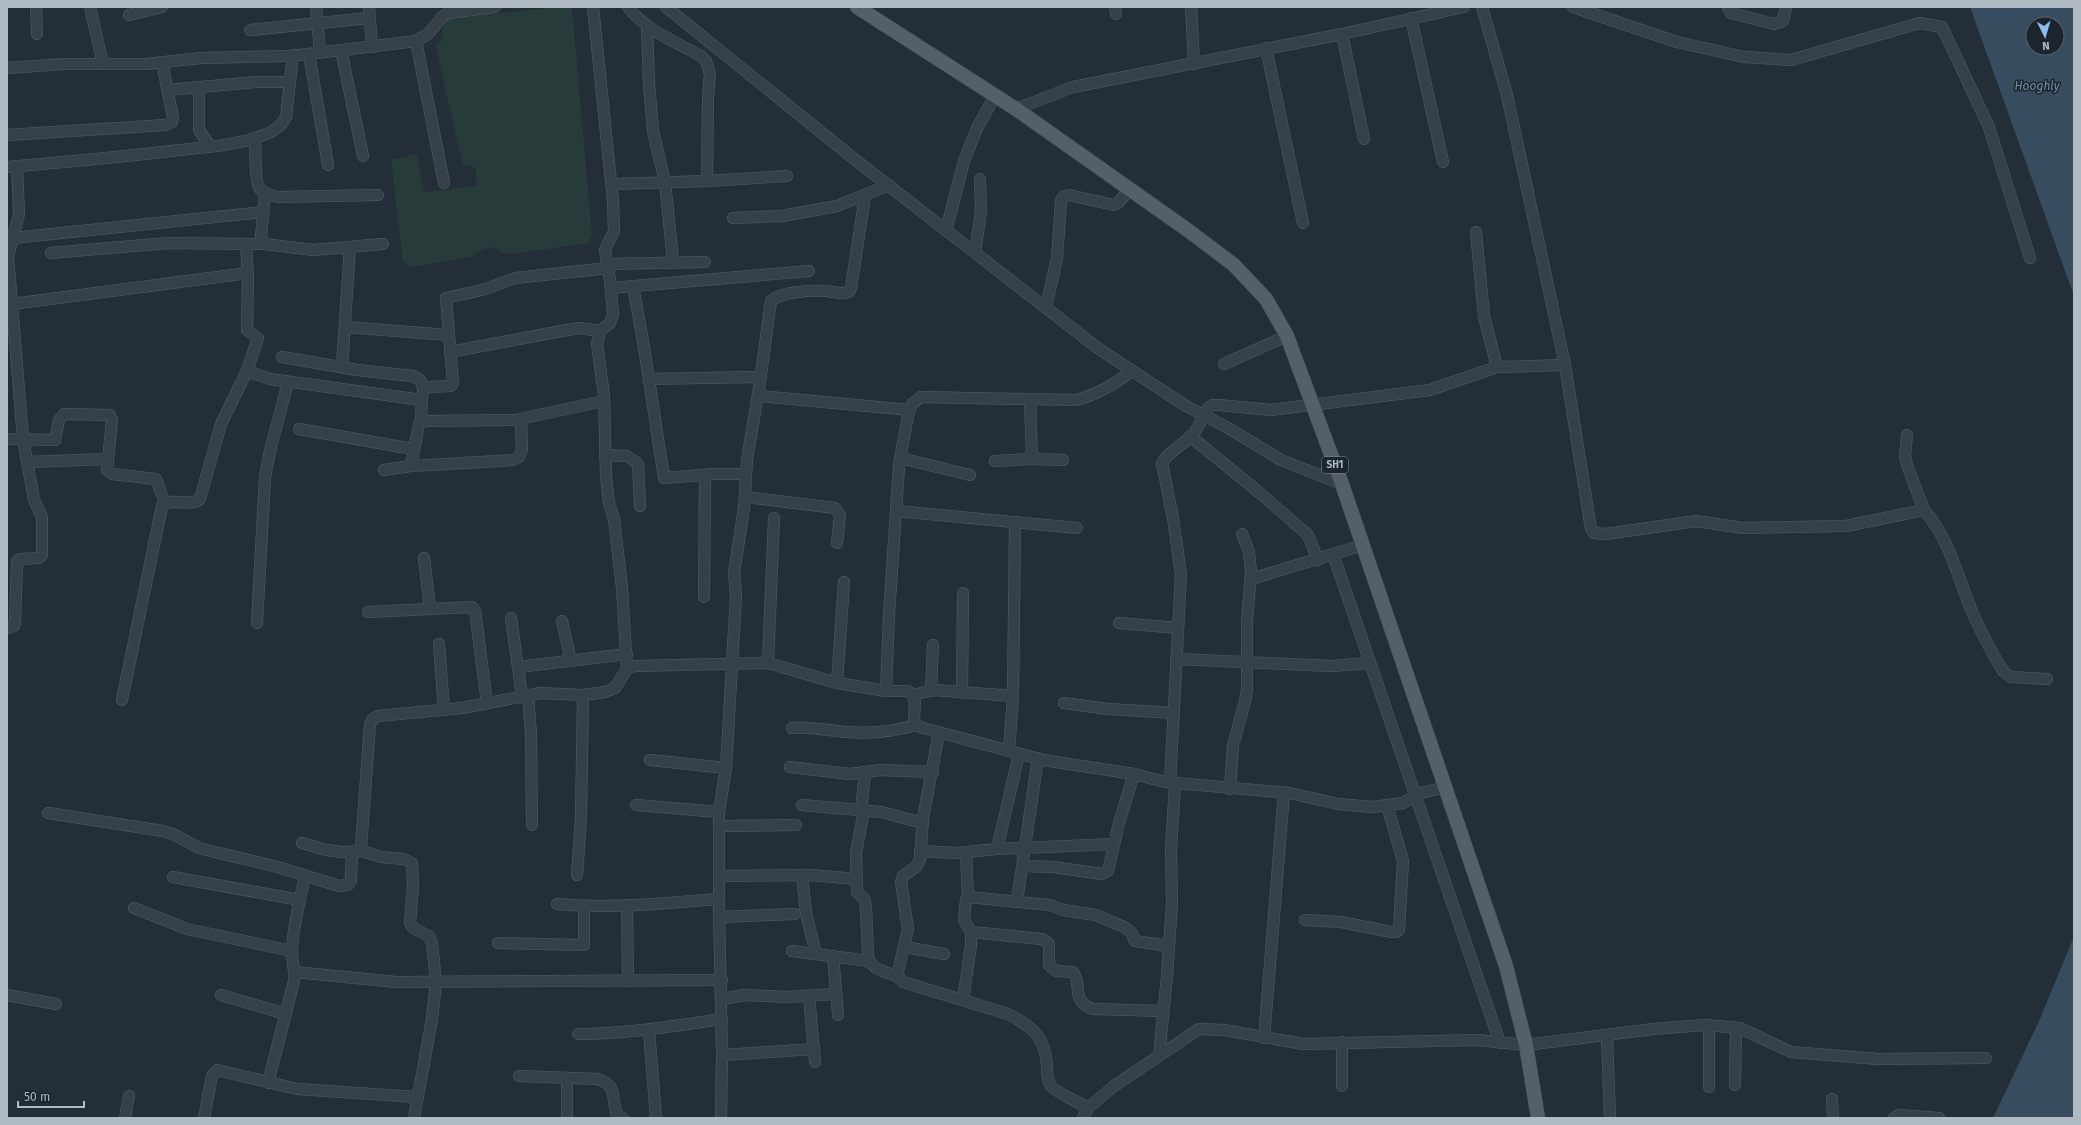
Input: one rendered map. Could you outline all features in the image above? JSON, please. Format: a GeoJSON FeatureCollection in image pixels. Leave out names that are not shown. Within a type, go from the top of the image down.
{"type":"FeatureCollection","features":[{"type":"Feature","properties":{"kind":"main road","name":"SH1"},"geometry":{"type":"LineString","coordinates":[[857,7],[1016,109],[1130,189],[1234,265],[1266,299],[1287,336],[1313,403],[1446,787],[1506,966],[1526,1045],[1538,1118]]}},
{"type":"Feature","properties":{"kind":"street"},"geometry":{"type":"LineString","coordinates":[[36,7],[37,34]]}},
{"type":"Feature","properties":{"kind":"street"},"geometry":{"type":"LineString","coordinates":[[90,7],[103,64]]}},
{"type":"Feature","properties":{"kind":"street"},"geometry":{"type":"LineString","coordinates":[[129,16],[162,7]]}},
{"type":"Feature","properties":{"kind":"street"},"geometry":{"type":"LineString","coordinates":[[316,7],[318,24],[315,53],[328,165]]}},
{"type":"Feature","properties":{"kind":"street"},"geometry":{"type":"LineString","coordinates":[[7,68],[65,64],[162,62],[201,58],[293,55],[372,47],[416,41],[428,34],[442,17],[448,13],[472,8],[495,7]]}},
{"type":"Feature","properties":{"kind":"street"},"geometry":{"type":"LineString","coordinates":[[48,813],[162,831],[175,835],[199,848],[339,886],[348,885],[357,852],[361,847],[370,724],[372,719],[378,716],[444,710],[540,694],[583,695],[606,692],[615,688],[627,669],[627,654],[618,552],[614,520],[609,503],[605,455],[604,401],[597,344],[600,331],[612,320],[611,288],[604,250],[614,231],[612,184],[593,7]]}},
{"type":"Feature","properties":{"kind":"street"},"geometry":{"type":"LineString","coordinates":[[628,7],[635,16],[647,25],[701,56],[709,68],[707,181]]}},
{"type":"Feature","properties":{"kind":"street"},"geometry":{"type":"LineString","coordinates":[[666,7],[946,232],[1099,349],[1204,415],[1281,460],[1342,484]]}},
{"type":"Feature","properties":{"kind":"street"},"geometry":{"type":"LineString","coordinates":[[1191,7],[1194,64]]}},
{"type":"Feature","properties":{"kind":"street"},"geometry":{"type":"LineString","coordinates":[[1016,109],[1073,87],[1342,34],[1464,7]]}},
{"type":"Feature","properties":{"kind":"street"},"geometry":{"type":"LineString","coordinates":[[1482,7],[1507,95],[1564,365],[1591,529],[1594,533],[1606,534],[1696,520],[1743,528],[1854,525],[1904,512],[1924,510]]}},
{"type":"Feature","properties":{"kind":"street"},"geometry":{"type":"LineString","coordinates":[[1573,7],[1677,42],[1744,57],[1791,60],[1920,23],[1942,27],[1989,127],[2030,258]]}},
{"type":"Feature","properties":{"kind":"street"},"geometry":{"type":"LineString","coordinates":[[1728,7],[1731,13],[1774,24],[1783,21],[1786,7]]}},
{"type":"Feature","properties":{"kind":"street"},"geometry":{"type":"LineString","coordinates":[[250,30],[318,24],[369,13],[372,47]]}},
{"type":"Feature","properties":{"kind":"street"},"geometry":{"type":"LineString","coordinates":[[1411,18],[1443,162]]}},
{"type":"Feature","properties":{"kind":"street"},"geometry":{"type":"LineString","coordinates":[[647,25],[648,84],[653,131],[664,182],[673,261]]}},
{"type":"Feature","properties":{"kind":"street"},"geometry":{"type":"LineString","coordinates":[[1342,34],[1364,139]]}},
{"type":"Feature","properties":{"kind":"street"},"geometry":{"type":"LineString","coordinates":[[416,41],[444,183]]}},
{"type":"Feature","properties":{"kind":"street"},"geometry":{"type":"LineString","coordinates":[[1266,48],[1303,224]]}},
{"type":"Feature","properties":{"kind":"street"},"geometry":{"type":"LineString","coordinates":[[341,50],[363,156]]}},
{"type":"Feature","properties":{"kind":"street"},"geometry":{"type":"LineString","coordinates":[[7,628],[14,626],[15,623],[17,561],[20,559],[39,558],[42,555],[42,517],[34,500],[23,439],[8,261],[19,214],[12,167],[132,156],[210,146],[255,138],[267,134],[282,124],[286,117],[293,55]]}},
{"type":"Feature","properties":{"kind":"street"},"geometry":{"type":"LineString","coordinates":[[7,135],[166,125],[172,122],[173,118],[162,62]]}},
{"type":"Feature","properties":{"kind":"street"},"geometry":{"type":"LineString","coordinates":[[168,90],[256,82],[290,82]]}},
{"type":"Feature","properties":{"kind":"street"},"geometry":{"type":"LineString","coordinates":[[199,87],[199,130],[210,146]]}},
{"type":"Feature","properties":{"kind":"street"},"geometry":{"type":"LineString","coordinates":[[946,232],[964,161],[977,128],[995,96]]}},
{"type":"Feature","properties":{"kind":"street"},"geometry":{"type":"LineString","coordinates":[[255,138],[257,180],[259,187],[265,193],[278,197],[378,195]]}},
{"type":"Feature","properties":{"kind":"street"},"geometry":{"type":"LineString","coordinates":[[612,184],[707,181],[787,176]]}},
{"type":"Feature","properties":{"kind":"street"},"geometry":{"type":"LineString","coordinates":[[975,254],[981,211],[980,179]]}},
{"type":"Feature","properties":{"kind":"street"},"geometry":{"type":"LineString","coordinates":[[733,218],[782,216],[837,206],[865,196],[889,185]]}},
{"type":"Feature","properties":{"kind":"street"},"geometry":{"type":"LineString","coordinates":[[1046,308],[1057,258],[1061,201],[1063,197],[1069,195],[1114,205],[1118,203],[1130,189]]}},
{"type":"Feature","properties":{"kind":"street"},"geometry":{"type":"LineString","coordinates":[[264,244],[261,239],[265,193]]}},
{"type":"Feature","properties":{"kind":"street"},"geometry":{"type":"LineString","coordinates":[[721,1118],[722,980],[719,917],[719,812],[726,768],[736,596],[734,573],[745,497],[746,460],[759,396],[771,301],[774,298],[784,295],[809,291],[824,290],[844,294],[849,292],[852,288],[865,196]]}},
{"type":"Feature","properties":{"kind":"street"},"geometry":{"type":"LineString","coordinates":[[13,238],[263,212]]}},
{"type":"Feature","properties":{"kind":"street"},"geometry":{"type":"LineString","coordinates":[[1476,232],[1484,316],[1497,367]]}},
{"type":"Feature","properties":{"kind":"street"},"geometry":{"type":"LineString","coordinates":[[51,253],[168,243],[264,244],[313,250],[384,244]]}},
{"type":"Feature","properties":{"kind":"street"},"geometry":{"type":"LineString","coordinates":[[165,503],[192,503],[200,499],[221,424],[247,371],[258,337],[247,330],[248,273],[246,244]]}},
{"type":"Feature","properties":{"kind":"street"},"geometry":{"type":"LineString","coordinates":[[342,367],[350,247]]}},
{"type":"Feature","properties":{"kind":"street"},"geometry":{"type":"LineString","coordinates":[[424,389],[429,387],[451,386],[453,383],[446,298],[480,291],[515,278],[608,266],[673,261],[705,262]]}},
{"type":"Feature","properties":{"kind":"street"},"geometry":{"type":"LineString","coordinates":[[611,288],[809,271]]}},
{"type":"Feature","properties":{"kind":"street"},"geometry":{"type":"LineString","coordinates":[[12,304],[248,273]]}},
{"type":"Feature","properties":{"kind":"street"},"geometry":{"type":"LineString","coordinates":[[633,286],[664,478],[746,474]]}},
{"type":"Feature","properties":{"kind":"street"},"geometry":{"type":"LineString","coordinates":[[345,327],[449,335]]}},
{"type":"Feature","properties":{"kind":"street"},"geometry":{"type":"LineString","coordinates":[[450,352],[580,328],[600,331]]}},
{"type":"Feature","properties":{"kind":"street"},"geometry":{"type":"LineString","coordinates":[[1224,364],[1287,336]]}},
{"type":"Feature","properties":{"kind":"street"},"geometry":{"type":"LineString","coordinates":[[282,357],[342,367],[413,376],[420,380],[424,389],[421,423],[416,432],[411,466]]}},
{"type":"Feature","properties":{"kind":"street"},"geometry":{"type":"LineString","coordinates":[[1159,1056],[1169,946],[1174,713],[1181,576],[1173,518],[1162,463],[1167,456],[1190,436],[1208,408],[1212,405],[1271,410],[1313,403],[1426,391],[1497,367],[1564,365]]}},
{"type":"Feature","properties":{"kind":"street"},"geometry":{"type":"LineString","coordinates":[[247,371],[270,379],[288,382],[422,400]]}},
{"type":"Feature","properties":{"kind":"street"},"geometry":{"type":"LineString","coordinates":[[886,691],[888,615],[900,458],[912,404],[921,397],[1030,398],[1067,401],[1086,398],[1116,384],[1132,371]]}},
{"type":"Feature","properties":{"kind":"street"},"geometry":{"type":"LineString","coordinates":[[649,378],[757,377],[760,382]]}},
{"type":"Feature","properties":{"kind":"street"},"geometry":{"type":"LineString","coordinates":[[257,623],[266,468],[288,382]]}},
{"type":"Feature","properties":{"kind":"street"},"geometry":{"type":"LineString","coordinates":[[759,396],[910,410]]}},
{"type":"Feature","properties":{"kind":"street"},"geometry":{"type":"LineString","coordinates":[[1030,398],[1032,459]]}},
{"type":"Feature","properties":{"kind":"street"},"geometry":{"type":"LineString","coordinates":[[421,423],[425,421],[496,421],[521,419],[604,401]]}},
{"type":"Feature","properties":{"kind":"street"},"geometry":{"type":"LineString","coordinates":[[7,439],[55,440],[59,420],[64,414],[110,415],[112,420],[107,470],[112,474],[156,479],[165,503]]}},
{"type":"Feature","properties":{"kind":"street"},"geometry":{"type":"LineString","coordinates":[[384,470],[411,466],[513,460],[519,457],[522,449],[521,419]]}},
{"type":"Feature","properties":{"kind":"street"},"geometry":{"type":"LineString","coordinates":[[299,429],[413,449]]}},
{"type":"Feature","properties":{"kind":"street"},"geometry":{"type":"LineString","coordinates":[[1907,435],[1905,455],[1907,465],[1924,510],[1935,522],[1957,570],[1973,613],[2003,671],[2011,676],[2047,679]]}},
{"type":"Feature","properties":{"kind":"street"},"geometry":{"type":"LineString","coordinates":[[1190,436],[1262,494],[1308,535],[1318,560]]}},
{"type":"Feature","properties":{"kind":"street"},"geometry":{"type":"LineString","coordinates":[[605,455],[627,456],[638,464],[640,506]]}},
{"type":"Feature","properties":{"kind":"street"},"geometry":{"type":"LineString","coordinates":[[900,458],[970,474]]}},
{"type":"Feature","properties":{"kind":"street"},"geometry":{"type":"LineString","coordinates":[[27,462],[107,459]]}},
{"type":"Feature","properties":{"kind":"street"},"geometry":{"type":"LineString","coordinates":[[996,461],[1032,459],[1063,460]]}},
{"type":"Feature","properties":{"kind":"street"},"geometry":{"type":"LineString","coordinates":[[704,597],[705,475]]}},
{"type":"Feature","properties":{"kind":"street"},"geometry":{"type":"LineString","coordinates":[[745,497],[835,508],[840,515],[836,543]]}},
{"type":"Feature","properties":{"kind":"street"},"geometry":{"type":"LineString","coordinates":[[122,700],[162,506],[165,503]]}},
{"type":"Feature","properties":{"kind":"street"},"geometry":{"type":"LineString","coordinates":[[897,511],[1078,528]]}},
{"type":"Feature","properties":{"kind":"street"},"geometry":{"type":"LineString","coordinates":[[768,663],[774,518]]}},
{"type":"Feature","properties":{"kind":"street"},"geometry":{"type":"LineString","coordinates":[[997,849],[1014,752],[1013,696],[1015,522]]}},
{"type":"Feature","properties":{"kind":"street"},"geometry":{"type":"LineString","coordinates":[[1230,789],[1233,746],[1245,701],[1251,579],[1249,552],[1242,534]]}},
{"type":"Feature","properties":{"kind":"street"},"geometry":{"type":"LineString","coordinates":[[1251,579],[1318,560],[1363,545]]}},
{"type":"Feature","properties":{"kind":"street"},"geometry":{"type":"LineString","coordinates":[[1333,554],[1414,797],[1462,928],[1500,1044]]}},
{"type":"Feature","properties":{"kind":"street"},"geometry":{"type":"LineString","coordinates":[[424,558],[430,608]]}},
{"type":"Feature","properties":{"kind":"street"},"geometry":{"type":"LineString","coordinates":[[837,683],[844,582]]}},
{"type":"Feature","properties":{"kind":"street"},"geometry":{"type":"LineString","coordinates":[[962,693],[963,593]]}},
{"type":"Feature","properties":{"kind":"street"},"geometry":{"type":"LineString","coordinates":[[368,612],[468,605],[472,606],[475,611],[487,703]]}},
{"type":"Feature","properties":{"kind":"street"},"geometry":{"type":"LineString","coordinates":[[511,618],[518,668],[525,696],[531,734],[532,826]]}},
{"type":"Feature","properties":{"kind":"street"},"geometry":{"type":"LineString","coordinates":[[562,621],[571,661]]}},
{"type":"Feature","properties":{"kind":"street"},"geometry":{"type":"LineString","coordinates":[[1119,623],[1178,628]]}},
{"type":"Feature","properties":{"kind":"street"},"geometry":{"type":"LineString","coordinates":[[439,644],[444,710]]}},
{"type":"Feature","properties":{"kind":"street"},"geometry":{"type":"LineString","coordinates":[[930,691],[933,645]]}},
{"type":"Feature","properties":{"kind":"street"},"geometry":{"type":"LineString","coordinates":[[518,668],[627,654]]}},
{"type":"Feature","properties":{"kind":"street"},"geometry":{"type":"LineString","coordinates":[[1176,659],[1332,666],[1369,663]]}},
{"type":"Feature","properties":{"kind":"street"},"geometry":{"type":"LineString","coordinates":[[627,669],[636,666],[768,663],[837,683],[886,691],[908,691],[912,695],[915,702],[914,719],[916,725]]}},
{"type":"Feature","properties":{"kind":"street"},"geometry":{"type":"LineString","coordinates":[[912,695],[930,691],[1013,696]]}},
{"type":"Feature","properties":{"kind":"street"},"geometry":{"type":"LineString","coordinates":[[577,875],[581,818],[583,695]]}},
{"type":"Feature","properties":{"kind":"street"},"geometry":{"type":"LineString","coordinates":[[1064,703],[1108,709],[1174,713]]}},
{"type":"Feature","properties":{"kind":"street"},"geometry":{"type":"LineString","coordinates":[[792,728],[813,727],[847,732],[886,733],[916,725],[1038,758],[1134,774],[1173,783],[1284,793],[1338,804],[1372,807],[1403,803],[1414,797],[1446,787]]}},
{"type":"Feature","properties":{"kind":"street"},"geometry":{"type":"LineString","coordinates":[[897,976],[908,929],[901,882],[903,876],[916,867],[920,859],[928,787],[933,772],[938,732]]}},
{"type":"Feature","properties":{"kind":"street"},"geometry":{"type":"LineString","coordinates":[[1017,900],[1026,848],[1038,758]]}},
{"type":"Feature","properties":{"kind":"street"},"geometry":{"type":"LineString","coordinates":[[650,760],[726,768]]}},
{"type":"Feature","properties":{"kind":"street"},"geometry":{"type":"LineString","coordinates":[[790,767],[850,774],[880,770],[933,772]]}},
{"type":"Feature","properties":{"kind":"street"},"geometry":{"type":"LineString","coordinates":[[865,772],[863,810],[856,853],[856,879],[857,892],[864,899],[866,906],[869,961],[874,968],[897,976],[902,982],[1008,1014],[1023,1022],[1040,1040],[1045,1049],[1048,1080],[1052,1088],[1088,1108]]}},
{"type":"Feature","properties":{"kind":"street"},"geometry":{"type":"LineString","coordinates":[[1023,866],[1053,867],[1102,874],[1108,871],[1134,774]]}},
{"type":"Feature","properties":{"kind":"street"},"geometry":{"type":"LineString","coordinates":[[1264,1038],[1284,793]]}},
{"type":"Feature","properties":{"kind":"street"},"geometry":{"type":"LineString","coordinates":[[802,805],[881,812],[923,823]]}},
{"type":"Feature","properties":{"kind":"street"},"geometry":{"type":"LineString","coordinates":[[1305,920],[1341,922],[1391,932],[1396,932],[1399,930],[1403,861],[1387,805]]}},
{"type":"Feature","properties":{"kind":"street"},"geometry":{"type":"LineString","coordinates":[[636,806],[719,812]]}},
{"type":"Feature","properties":{"kind":"street"},"geometry":{"type":"LineString","coordinates":[[719,826],[796,825]]}},
{"type":"Feature","properties":{"kind":"street"},"geometry":{"type":"LineString","coordinates":[[302,843],[326,850],[357,852],[381,857],[404,859],[412,863],[413,886],[410,923],[413,928],[428,936],[432,943],[436,982],[432,1019],[414,1118]]}},
{"type":"Feature","properties":{"kind":"street"},"geometry":{"type":"LineString","coordinates":[[920,851],[944,854],[1069,844],[1114,844]]}},
{"type":"Feature","properties":{"kind":"street"},"geometry":{"type":"LineString","coordinates":[[963,1000],[969,965],[971,932],[964,920],[966,899],[968,897],[966,852]]}},
{"type":"Feature","properties":{"kind":"street"},"geometry":{"type":"LineString","coordinates":[[720,876],[802,875],[856,879]]}},
{"type":"Feature","properties":{"kind":"street"},"geometry":{"type":"LineString","coordinates":[[802,875],[806,913],[816,954]]}},
{"type":"Feature","properties":{"kind":"street"},"geometry":{"type":"LineString","coordinates":[[268,1083],[286,1014],[294,972],[292,951],[294,932],[305,876]]}},
{"type":"Feature","properties":{"kind":"street"},"geometry":{"type":"LineString","coordinates":[[172,878],[300,900]]}},
{"type":"Feature","properties":{"kind":"street"},"geometry":{"type":"LineString","coordinates":[[968,897],[1050,904],[1063,910],[1096,915],[1124,927],[1131,932],[1135,941],[1169,946]]}},
{"type":"Feature","properties":{"kind":"street"},"geometry":{"type":"LineString","coordinates":[[557,904],[584,906],[627,905],[719,899]]}},
{"type":"Feature","properties":{"kind":"street"},"geometry":{"type":"LineString","coordinates":[[627,905],[628,981]]}},
{"type":"Feature","properties":{"kind":"street"},"geometry":{"type":"LineString","coordinates":[[498,943],[584,945],[584,906]]}},
{"type":"Feature","properties":{"kind":"street"},"geometry":{"type":"LineString","coordinates":[[134,908],[187,929],[292,951]]}},
{"type":"Feature","properties":{"kind":"street"},"geometry":{"type":"LineString","coordinates":[[719,917],[795,914]]}},
{"type":"Feature","properties":{"kind":"street"},"geometry":{"type":"LineString","coordinates":[[971,932],[1042,940],[1049,944],[1049,965],[1056,971],[1073,972],[1075,975],[1079,999],[1085,1006],[1093,1009],[1163,1011]]}},
{"type":"Feature","properties":{"kind":"street"},"geometry":{"type":"LineString","coordinates":[[905,947],[944,954]]}},
{"type":"Feature","properties":{"kind":"street"},"geometry":{"type":"LineString","coordinates":[[792,951],[869,961]]}},
{"type":"Feature","properties":{"kind":"street"},"geometry":{"type":"LineString","coordinates":[[833,956],[835,994],[838,1015]]}},
{"type":"Feature","properties":{"kind":"street"},"geometry":{"type":"LineString","coordinates":[[294,972],[396,982],[722,980]]}},
{"type":"Feature","properties":{"kind":"street"},"geometry":{"type":"LineString","coordinates":[[221,994],[286,1014]]}},
{"type":"Feature","properties":{"kind":"street"},"geometry":{"type":"LineString","coordinates":[[722,999],[744,995],[809,996],[835,994]]}},
{"type":"Feature","properties":{"kind":"street"},"geometry":{"type":"LineString","coordinates":[[7,995],[56,1004]]}},
{"type":"Feature","properties":{"kind":"street"},"geometry":{"type":"LineString","coordinates":[[809,996],[815,1062]]}},
{"type":"Feature","properties":{"kind":"street"},"geometry":{"type":"LineString","coordinates":[[578,1034],[606,1034],[649,1030],[722,1019]]}},
{"type":"Feature","properties":{"kind":"street"},"geometry":{"type":"LineString","coordinates":[[1082,1118],[1088,1108],[1114,1086],[1199,1028],[1224,1030],[1303,1044],[1477,1040],[1500,1044],[1526,1045],[1653,1029],[1709,1026],[1736,1028],[1791,1052],[1878,1058],[1986,1058]]}},
{"type":"Feature","properties":{"kind":"street"},"geometry":{"type":"LineString","coordinates":[[1708,1087],[1709,1026]]}},
{"type":"Feature","properties":{"kind":"street"},"geometry":{"type":"LineString","coordinates":[[1735,1086],[1736,1028]]}},
{"type":"Feature","properties":{"kind":"street"},"geometry":{"type":"LineString","coordinates":[[649,1030],[656,1118]]}},
{"type":"Feature","properties":{"kind":"street"},"geometry":{"type":"LineString","coordinates":[[1607,1036],[1610,1118]]}},
{"type":"Feature","properties":{"kind":"street"},"geometry":{"type":"LineString","coordinates":[[1342,1042],[1342,1086]]}},
{"type":"Feature","properties":{"kind":"street"},"geometry":{"type":"LineString","coordinates":[[722,1055],[814,1049]]}},
{"type":"Feature","properties":{"kind":"street"},"geometry":{"type":"LineString","coordinates":[[204,1118],[214,1071],[220,1070],[268,1083],[305,1090],[417,1097]]}},
{"type":"Feature","properties":{"kind":"street"},"geometry":{"type":"LineString","coordinates":[[519,1076],[598,1079],[606,1081],[612,1090],[616,1115],[623,1118]]}},
{"type":"Feature","properties":{"kind":"street"},"geometry":{"type":"LineString","coordinates":[[566,1118],[567,1078]]}},
{"type":"Feature","properties":{"kind":"street"},"geometry":{"type":"LineString","coordinates":[[125,1118],[129,1096]]}},
{"type":"Feature","properties":{"kind":"street"},"geometry":{"type":"LineString","coordinates":[[1832,1099],[1833,1118]]}},
{"type":"Feature","properties":{"kind":"street"},"geometry":{"type":"LineString","coordinates":[[1894,1118],[1899,1115],[1939,1118]]}},
{"type":"Feature","properties":{"kind":"green space"},"geometry":{"type":"Polygon","coordinates":[[[558,7],[572,7],[592,235],[588,243],[512,254],[503,253],[494,247],[482,250],[470,257],[412,267],[403,262],[391,160],[417,154],[424,192],[477,186],[475,167],[463,165],[435,44],[441,42],[444,19],[558,7]]]}},
{"type":"Feature","properties":{"kind":"water","name":"Hooghly"},"geometry":{"type":"Polygon","coordinates":[[[1970,7],[2074,7],[2074,296],[1970,7]]]}},
{"type":"Feature","properties":{"kind":"water"},"geometry":{"type":"Polygon","coordinates":[[[2074,936],[2074,1118],[1993,1118],[2040,1019],[2074,936]]]}}]}
